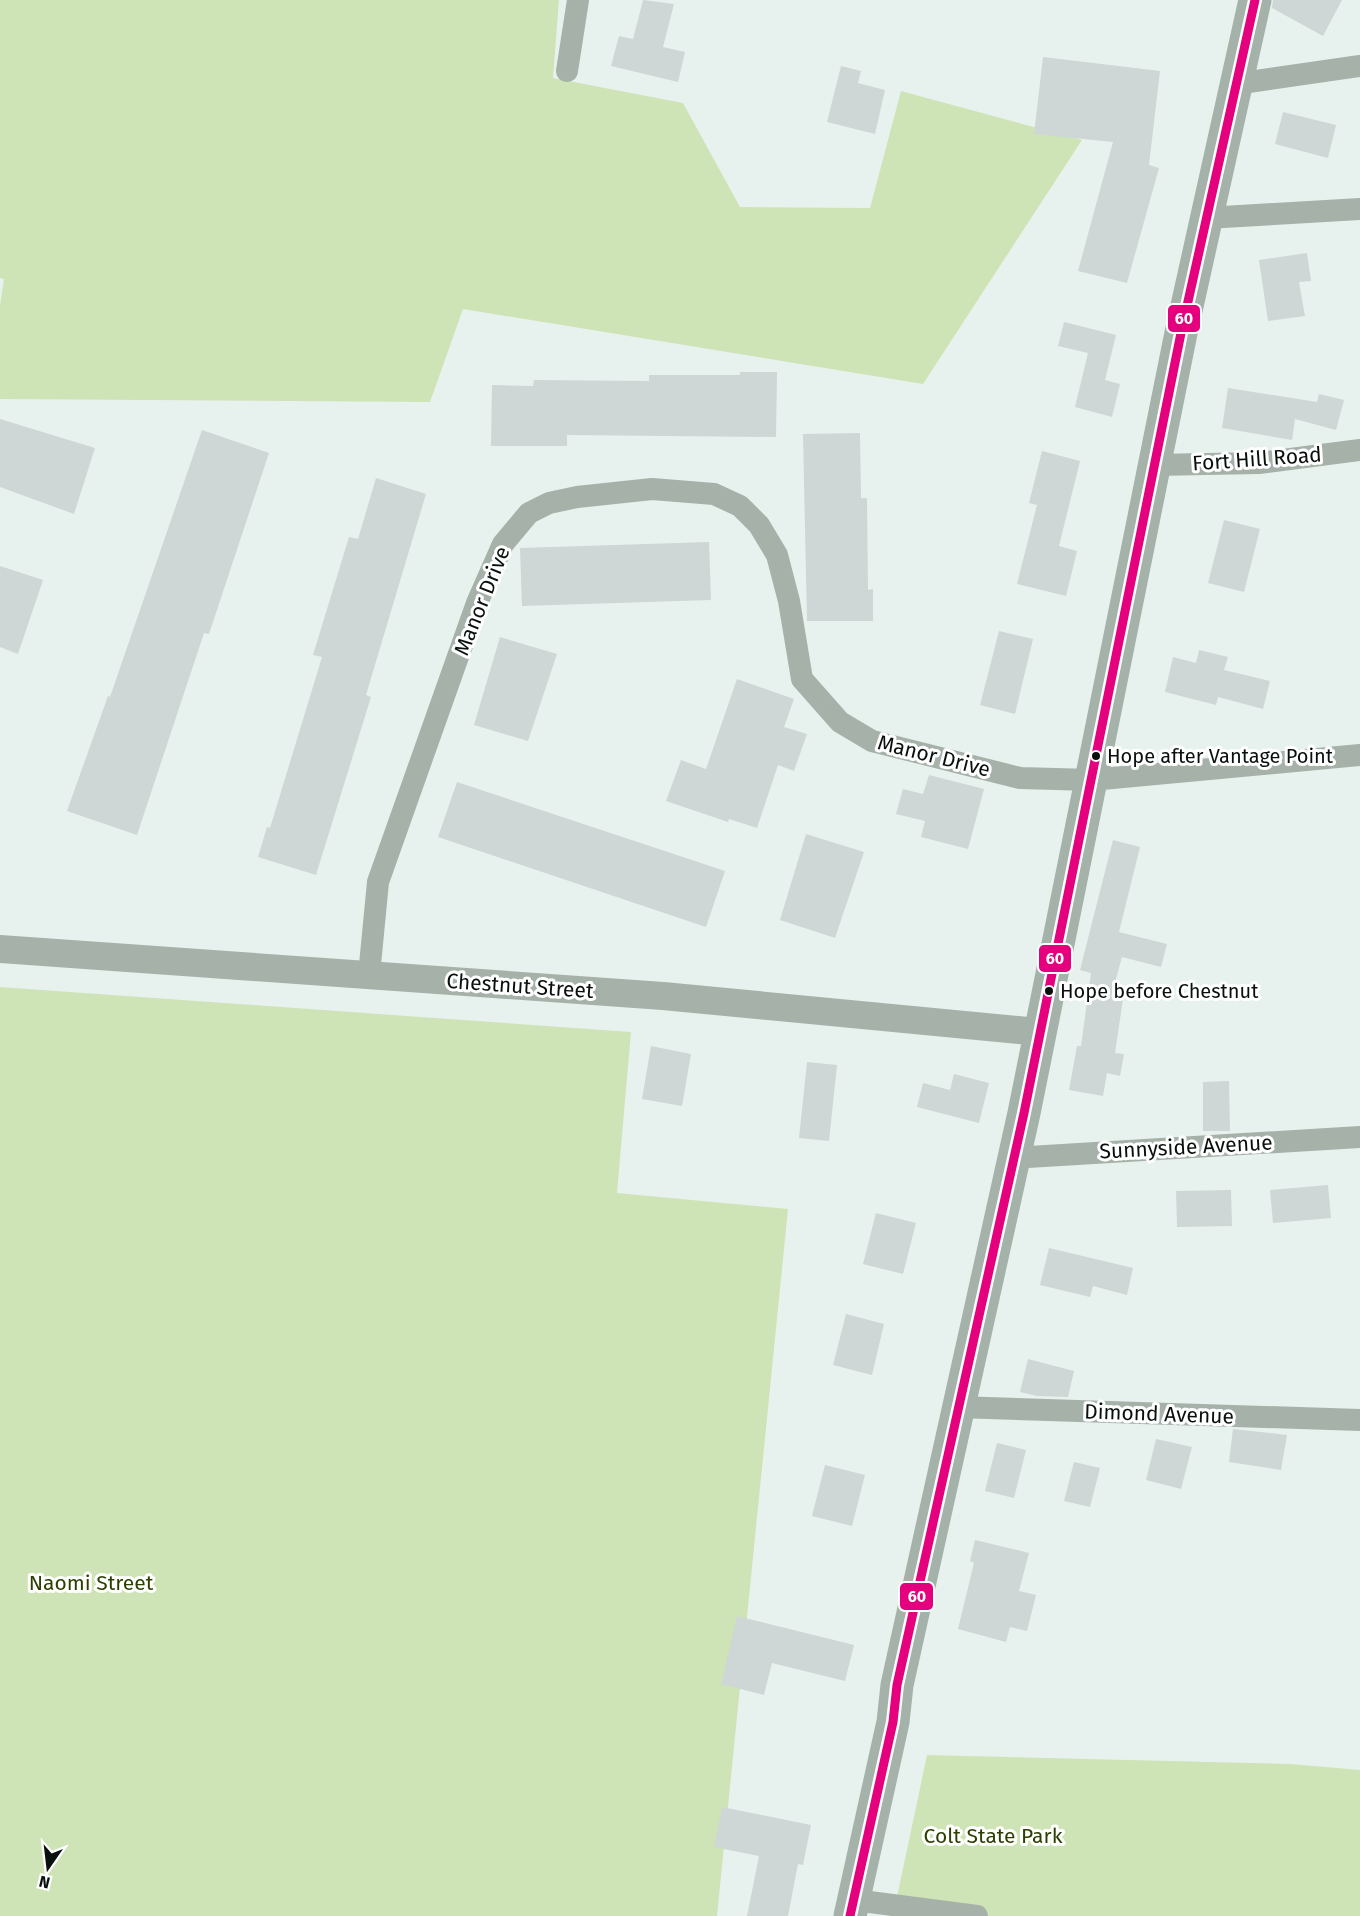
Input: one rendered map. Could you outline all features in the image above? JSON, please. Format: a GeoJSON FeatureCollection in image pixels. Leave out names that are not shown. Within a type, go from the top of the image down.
{"type":"FeatureCollection","features":[{"type":"Feature","properties":{"kind":"main road"},"geometry":{"type":"LineString","coordinates":[[852,1908],[893,1722],[897,1684],[1078,853],[1154,465],[1255,0]]}},
{"type":"Feature","properties":{"kind":"street"},"geometry":{"type":"LineString","coordinates":[[567,71],[578,0]]}},
{"type":"Feature","properties":{"kind":"street"},"geometry":{"type":"LineString","coordinates":[[1235,84],[1360,66]]}},
{"type":"Feature","properties":{"kind":"street"},"geometry":{"type":"LineString","coordinates":[[1206,218],[1360,209]]}},
{"type":"Feature","properties":{"kind":"street","name":"Fort Hill Road"},"geometry":{"type":"LineString","coordinates":[[1154,465],[1259,464],[1360,450]]}},
{"type":"Feature","properties":{"kind":"street","name":"Manor Drive"},"geometry":{"type":"LineString","coordinates":[[369,975],[378,882],[477,603],[511,531],[529,513],[549,503],[578,496],[652,489],[714,494],[740,506],[759,525],[772,544],[789,601],[802,679],[840,722],[872,741],[1020,778],[1091,780],[1360,755]]}},
{"type":"Feature","properties":{"kind":"street","name":"Chestnut Street"},"geometry":{"type":"LineString","coordinates":[[0,949],[663,996],[1039,1032]]}},
{"type":"Feature","properties":{"kind":"street","name":"Sunnyside Avenue"},"geometry":{"type":"LineString","coordinates":[[1013,1158],[1360,1137]]}},
{"type":"Feature","properties":{"kind":"street","name":"Dimond Avenue"},"geometry":{"type":"LineString","coordinates":[[957,1407],[1360,1420]]}},
{"type":"Feature","properties":{"kind":"street"},"geometry":{"type":"LineString","coordinates":[[852,1908],[977,1916]]}},
{"type":"Feature","properties":{"kind":"green space"},"geometry":{"type":"Polygon","coordinates":[[[0,0],[559,0],[553,78],[683,103],[740,207],[870,208],[901,91],[1082,140],[923,384],[463,309],[430,402],[0,399],[0,306],[4,279],[0,278],[0,0]]]}},
{"type":"Feature","properties":{"kind":"green space","name":"Naomi Street"},"geometry":{"type":"Polygon","coordinates":[[[0,987],[631,1032],[617,1193],[788,1209],[717,1916],[0,1916],[0,987]]]}},
{"type":"Feature","properties":{"kind":"green space","name":"Colt State Park"},"geometry":{"type":"Polygon","coordinates":[[[927,1755],[1291,1764],[1360,1770],[1360,1916],[893,1916],[927,1755]]]}},
{"type":"Feature","properties":{"kind":"building"},"geometry":{"type":"Polygon","coordinates":[[[643,0],[674,4],[663,47],[685,52],[678,82],[611,66],[619,36],[633,39],[643,0]]]}},
{"type":"Feature","properties":{"kind":"building"},"geometry":{"type":"Polygon","coordinates":[[[1273,0],[1342,0],[1323,36],[1272,8],[1273,0]]]}},
{"type":"Feature","properties":{"kind":"building"},"geometry":{"type":"Polygon","coordinates":[[[1043,57],[1160,71],[1149,165],[1159,168],[1127,283],[1078,271],[1113,142],[1034,134],[1043,57]]]}},
{"type":"Feature","properties":{"kind":"building"},"geometry":{"type":"Polygon","coordinates":[[[841,66],[861,71],[858,83],[885,90],[875,134],[827,122],[841,66]]]}},
{"type":"Feature","properties":{"kind":"building"},"geometry":{"type":"Polygon","coordinates":[[[1283,112],[1336,125],[1328,158],[1275,144],[1283,112]]]}},
{"type":"Feature","properties":{"kind":"building"},"geometry":{"type":"Polygon","coordinates":[[[1307,253],[1311,281],[1299,282],[1305,316],[1268,321],[1259,260],[1307,253]]]}},
{"type":"Feature","properties":{"kind":"building"},"geometry":{"type":"Polygon","coordinates":[[[1064,322],[1116,335],[1105,380],[1120,384],[1112,417],[1075,407],[1088,353],[1058,346],[1064,322]]]}},
{"type":"Feature","properties":{"kind":"building"},"geometry":{"type":"Polygon","coordinates":[[[740,372],[777,372],[776,437],[567,435],[567,446],[491,446],[492,385],[533,386],[534,380],[649,381],[649,375],[740,375],[740,372]]]}},
{"type":"Feature","properties":{"kind":"building"},"geometry":{"type":"Polygon","coordinates":[[[1228,388],[1317,402],[1319,394],[1344,400],[1336,430],[1295,419],[1292,440],[1222,428],[1228,388]]]}},
{"type":"Feature","properties":{"kind":"building"},"geometry":{"type":"Polygon","coordinates":[[[0,419],[95,448],[74,514],[0,487],[0,419]]]}},
{"type":"Feature","properties":{"kind":"building"},"geometry":{"type":"Polygon","coordinates":[[[202,430],[269,453],[209,634],[204,633],[137,835],[67,811],[108,696],[110,697],[202,430]]]}},
{"type":"Feature","properties":{"kind":"building"},"geometry":{"type":"Polygon","coordinates":[[[860,433],[861,498],[867,498],[868,590],[873,589],[873,621],[807,621],[803,434],[860,433]]]}},
{"type":"Feature","properties":{"kind":"building"},"geometry":{"type":"Polygon","coordinates":[[[1042,451],[1080,461],[1059,546],[1077,551],[1066,596],[1017,584],[1037,505],[1029,503],[1042,451]]]}},
{"type":"Feature","properties":{"kind":"building"},"geometry":{"type":"Polygon","coordinates":[[[376,478],[426,494],[366,695],[371,697],[316,875],[258,857],[267,827],[270,828],[322,657],[313,655],[349,537],[358,539],[376,478]]]}},
{"type":"Feature","properties":{"kind":"building"},"geometry":{"type":"Polygon","coordinates":[[[1224,520],[1260,529],[1244,592],[1208,583],[1224,520]]]}},
{"type":"Feature","properties":{"kind":"building"},"geometry":{"type":"Polygon","coordinates":[[[709,542],[711,600],[522,606],[520,548],[709,542]]]}},
{"type":"Feature","properties":{"kind":"building"},"geometry":{"type":"Polygon","coordinates":[[[0,566],[43,580],[18,654],[0,647],[0,566]]]}},
{"type":"Feature","properties":{"kind":"building"},"geometry":{"type":"Polygon","coordinates":[[[999,631],[1033,639],[1015,714],[980,705],[999,631]]]}},
{"type":"Feature","properties":{"kind":"building"},"geometry":{"type":"Polygon","coordinates":[[[500,637],[557,654],[528,741],[474,725],[500,637]]]}},
{"type":"Feature","properties":{"kind":"building"},"geometry":{"type":"Polygon","coordinates":[[[1199,650],[1228,657],[1224,670],[1270,681],[1263,709],[1218,697],[1216,705],[1165,692],[1173,657],[1196,663],[1199,650]]]}},
{"type":"Feature","properties":{"kind":"building"},"geometry":{"type":"Polygon","coordinates":[[[737,679],[794,699],[784,727],[807,734],[794,771],[778,765],[757,828],[729,819],[728,822],[666,801],[681,760],[706,769],[737,679]]]}},
{"type":"Feature","properties":{"kind":"building"},"geometry":{"type":"Polygon","coordinates":[[[929,775],[984,789],[968,849],[921,837],[925,821],[896,814],[903,789],[923,794],[929,775]]]}},
{"type":"Feature","properties":{"kind":"building"},"geometry":{"type":"Polygon","coordinates":[[[457,782],[725,871],[706,927],[438,837],[457,782]]]}},
{"type":"Feature","properties":{"kind":"building"},"geometry":{"type":"Polygon","coordinates":[[[806,834],[864,852],[835,938],[780,920],[806,834]]]}},
{"type":"Feature","properties":{"kind":"building"},"geometry":{"type":"Polygon","coordinates":[[[1113,840],[1140,847],[1119,932],[1167,944],[1161,967],[1122,957],[1111,997],[1123,999],[1115,1053],[1124,1054],[1120,1076],[1107,1073],[1103,1096],[1069,1090],[1077,1046],[1081,1046],[1091,973],[1080,970],[1113,840]]]}},
{"type":"Feature","properties":{"kind":"building"},"geometry":{"type":"Polygon","coordinates":[[[651,1046],[691,1054],[682,1106],[642,1099],[651,1046]]]}},
{"type":"Feature","properties":{"kind":"building"},"geometry":{"type":"Polygon","coordinates":[[[807,1062],[837,1065],[829,1141],[799,1138],[807,1062]]]}},
{"type":"Feature","properties":{"kind":"building"},"geometry":{"type":"Polygon","coordinates":[[[954,1074],[989,1083],[979,1123],[917,1107],[923,1083],[950,1090],[954,1074]]]}},
{"type":"Feature","properties":{"kind":"building"},"geometry":{"type":"Polygon","coordinates":[[[1229,1081],[1230,1131],[1203,1131],[1203,1082],[1229,1081]]]}},
{"type":"Feature","properties":{"kind":"building"},"geometry":{"type":"Polygon","coordinates":[[[1328,1185],[1331,1218],[1273,1223],[1270,1190],[1328,1185]]]}},
{"type":"Feature","properties":{"kind":"building"},"geometry":{"type":"Polygon","coordinates":[[[1231,1190],[1232,1226],[1177,1227],[1176,1191],[1231,1190]]]}},
{"type":"Feature","properties":{"kind":"building"},"geometry":{"type":"Polygon","coordinates":[[[876,1213],[916,1223],[903,1274],[863,1264],[876,1213]]]}},
{"type":"Feature","properties":{"kind":"building"},"geometry":{"type":"Polygon","coordinates":[[[1049,1248],[1133,1268],[1127,1295],[1093,1286],[1090,1297],[1040,1285],[1049,1248]]]}},
{"type":"Feature","properties":{"kind":"building"},"geometry":{"type":"Polygon","coordinates":[[[846,1314],[884,1324],[872,1375],[833,1365],[846,1314]]]}},
{"type":"Feature","properties":{"kind":"building"},"geometry":{"type":"Polygon","coordinates":[[[1028,1359],[1074,1371],[1068,1397],[1037,1396],[1020,1392],[1028,1359]]]}},
{"type":"Feature","properties":{"kind":"building"},"geometry":{"type":"Polygon","coordinates":[[[1233,1429],[1287,1435],[1281,1470],[1229,1462],[1233,1429]]]}},
{"type":"Feature","properties":{"kind":"building"},"geometry":{"type":"Polygon","coordinates":[[[1156,1439],[1192,1447],[1181,1489],[1146,1480],[1156,1439]]]}},
{"type":"Feature","properties":{"kind":"building"},"geometry":{"type":"Polygon","coordinates":[[[997,1443],[1026,1450],[1014,1498],[985,1491],[997,1443]]]}},
{"type":"Feature","properties":{"kind":"building"},"geometry":{"type":"Polygon","coordinates":[[[1074,1462],[1100,1468],[1090,1507],[1064,1501],[1074,1462]]]}},
{"type":"Feature","properties":{"kind":"building"},"geometry":{"type":"Polygon","coordinates":[[[825,1465],[865,1475],[852,1526],[812,1516],[825,1465]]]}},
{"type":"Feature","properties":{"kind":"building"},"geometry":{"type":"Polygon","coordinates":[[[975,1540],[1029,1553],[1019,1591],[1036,1595],[1027,1631],[1010,1627],[1006,1642],[958,1629],[974,1563],[970,1561],[975,1540]]]}},
{"type":"Feature","properties":{"kind":"building"},"geometry":{"type":"Polygon","coordinates":[[[737,1616],[854,1645],[845,1681],[772,1663],[764,1695],[721,1684],[737,1616]]]}},
{"type":"Feature","properties":{"kind":"building"},"geometry":{"type":"Polygon","coordinates":[[[722,1807],[811,1825],[803,1865],[798,1864],[788,1916],[747,1916],[759,1856],[714,1847],[722,1807]]]}},
{"type":"Feature","properties":{"kind":"transit line","name":"60"},"geometry":{"type":"LineString","coordinates":[[850,1916],[893,1722],[897,1685],[1024,1113],[1181,333],[1255,0]]}},
{"type":"Feature","properties":{"kind":"place","name":"Hope after Vantage Point"},"geometry":{"type":"Point","coordinates":[1096,756]}},
{"type":"Feature","properties":{"kind":"place","name":"Hope before Chestnut"},"geometry":{"type":"Point","coordinates":[1049,991]}}]}
